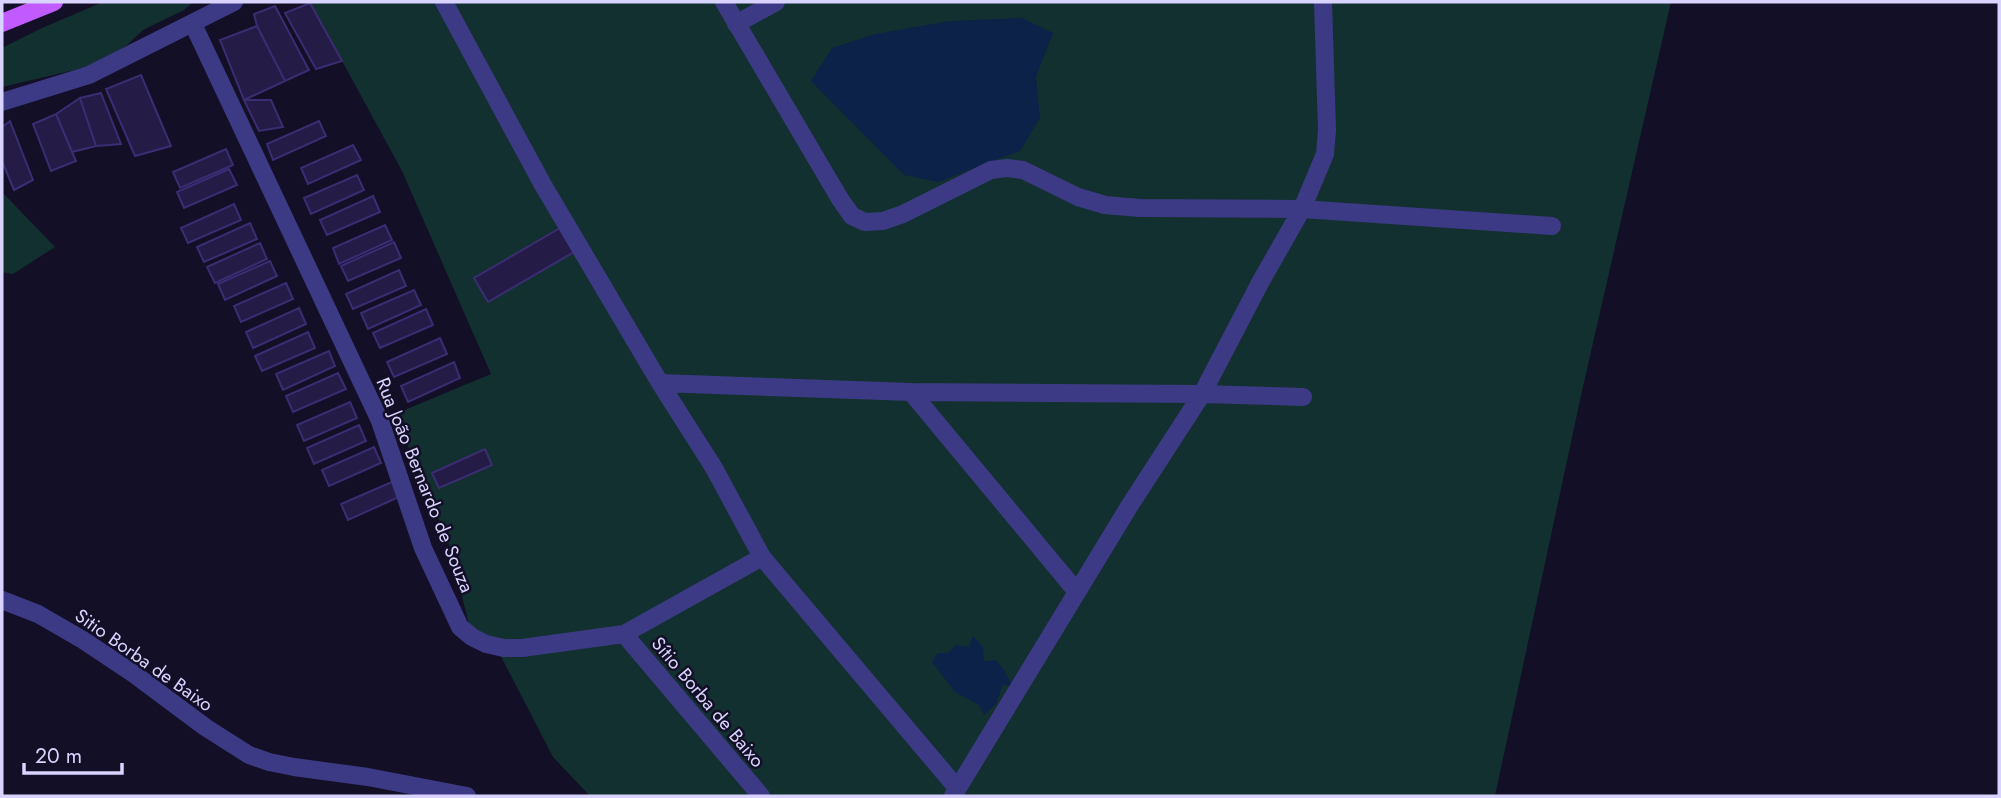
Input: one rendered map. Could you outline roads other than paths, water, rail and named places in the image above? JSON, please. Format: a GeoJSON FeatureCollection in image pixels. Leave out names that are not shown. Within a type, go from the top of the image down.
{"type":"FeatureCollection","features":[{"type":"Feature","properties":{"kind":"main road"},"geometry":{"type":"LineString","coordinates":[[2,23],[54,2]]}},
{"type":"Feature","properties":{"kind":"street"},"geometry":{"type":"LineString","coordinates":[[2,102],[89,75],[234,2]]}},
{"type":"Feature","properties":{"kind":"street"},"geometry":{"type":"LineString","coordinates":[[444,2],[543,185],[660,383],[714,468],[762,557],[955,792],[1130,505],[1202,394],[1302,209],[1325,154],[1328,130],[1323,2]]}},
{"type":"Feature","properties":{"kind":"street"},"geometry":{"type":"LineString","coordinates":[[724,2],[840,199],[852,216],[864,222],[892,218],[991,170],[1007,168],[1023,170],[1078,197],[1105,205],[1140,208],[1302,209],[1552,226]]}},
{"type":"Feature","properties":{"kind":"street"},"geometry":{"type":"LineString","coordinates":[[736,24],[776,2]]}},
{"type":"Feature","properties":{"kind":"street","name":"Rua João Bernardo de Souza"},"geometry":{"type":"LineString","coordinates":[[193,24],[380,421],[423,548],[460,627],[486,644],[504,648],[624,634],[762,557]]}},
{"type":"Feature","properties":{"kind":"street"},"geometry":{"type":"LineString","coordinates":[[660,383],[911,392],[1303,397]]}},
{"type":"Feature","properties":{"kind":"street"},"geometry":{"type":"LineString","coordinates":[[911,392],[1077,592]]}},
{"type":"Feature","properties":{"kind":"street","name":"Sitio Borba de Baixo"},"geometry":{"type":"LineString","coordinates":[[2,600],[38,614],[83,640],[248,755],[294,767],[368,777],[467,796]]}},
{"type":"Feature","properties":{"kind":"street","name":"Sítio Borba de Baixo"},"geometry":{"type":"LineString","coordinates":[[624,634],[761,796]]}},
{"type":"Feature","properties":{"kind":"water"},"geometry":{"type":"Polygon","coordinates":[[[1022,18],[1053,33],[1036,77],[1040,118],[1020,151],[938,182],[904,175],[811,81],[832,48],[875,34],[950,21],[1022,18]]]}},
{"type":"Feature","properties":{"kind":"water"},"geometry":{"type":"Polygon","coordinates":[[[973,636],[983,647],[984,661],[996,660],[1013,687],[1003,684],[996,704],[984,715],[979,705],[955,692],[932,662],[938,653],[948,653],[956,645],[969,647],[973,636]]]}}]}
